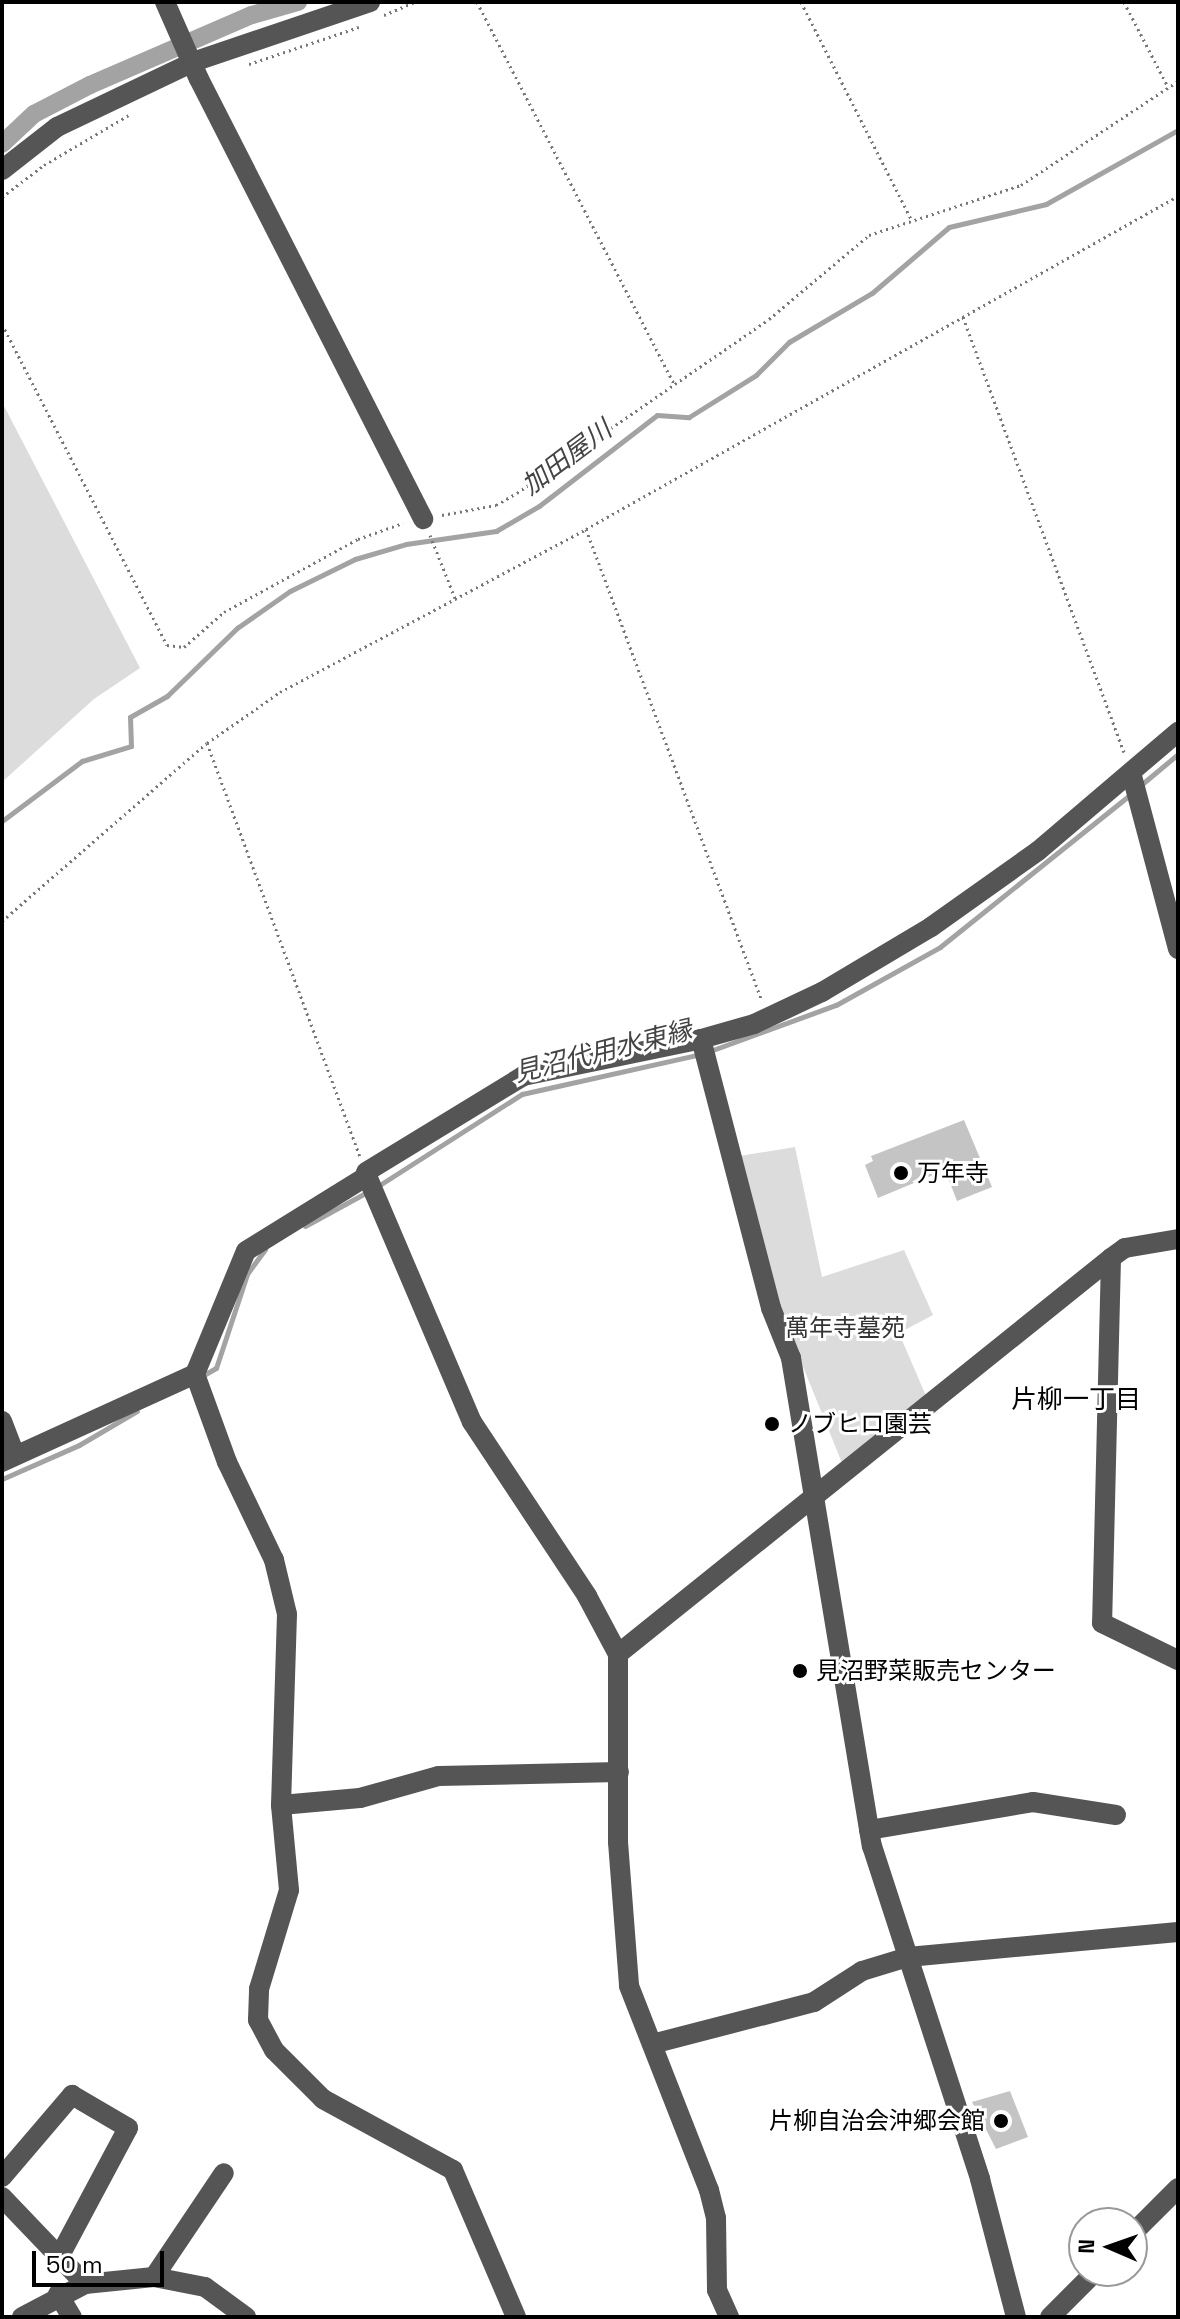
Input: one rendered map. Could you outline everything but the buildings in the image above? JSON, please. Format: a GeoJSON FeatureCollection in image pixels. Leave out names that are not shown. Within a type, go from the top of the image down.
{"type":"FeatureCollection","features":[{"type":"Feature","properties":{"kind":"street"},"geometry":{"type":"LineString","coordinates":[[165,2],[426,524]]}},
{"type":"Feature","properties":{"kind":"street"},"geometry":{"type":"LineString","coordinates":[[2,170],[57,127],[192,58],[370,2]]}},
{"type":"Feature","properties":{"kind":"street"},"geometry":{"type":"LineString","coordinates":[[366,1172],[523,1076],[701,1039],[768,1017],[822,992],[931,927],[1038,851],[1103,792],[1132,776],[1178,732]]}},
{"type":"Feature","properties":{"kind":"street"},"geometry":{"type":"LineString","coordinates":[[1132,776],[1178,949]]}},
{"type":"Feature","properties":{"kind":"street"},"geometry":{"type":"LineString","coordinates":[[701,1039],[771,1308],[791,1358],[812,1500],[869,1830],[980,2179],[1016,2317]]}},
{"type":"Feature","properties":{"kind":"street"},"geometry":{"type":"LineString","coordinates":[[516,2317],[453,2170],[323,2099],[274,2050],[258,2020],[259,1989],[289,1890],[281,1805],[287,1614],[274,1560],[227,1462],[195,1374],[246,1251],[367,1176],[472,1422],[587,1596],[618,1654],[624,1950],[629,1986],[709,2190],[716,2218],[717,2290],[729,2317]]}},
{"type":"Feature","properties":{"kind":"street"},"geometry":{"type":"LineString","coordinates":[[618,1654],[1111,1258],[1125,1248],[1178,1239]]}},
{"type":"Feature","properties":{"kind":"street"},"geometry":{"type":"LineString","coordinates":[[1111,1258],[1102,1623],[1178,1660]]}},
{"type":"Feature","properties":{"kind":"street"},"geometry":{"type":"LineString","coordinates":[[2,1421],[9,1459],[195,1374]]}},
{"type":"Feature","properties":{"kind":"street"},"geometry":{"type":"LineString","coordinates":[[281,1805],[360,1798],[439,1776],[619,1772]]}},
{"type":"Feature","properties":{"kind":"street"},"geometry":{"type":"LineString","coordinates":[[869,1830],[1033,1802],[1116,1815]]}},
{"type":"Feature","properties":{"kind":"street"},"geometry":{"type":"LineString","coordinates":[[652,2044],[814,2002],[862,1971],[908,1957],[1178,1932]]}},
{"type":"Feature","properties":{"kind":"street"},"geometry":{"type":"LineString","coordinates":[[2,2177],[72,2095],[128,2128],[59,2257]]}},
{"type":"Feature","properties":{"kind":"street"},"geometry":{"type":"LineString","coordinates":[[154,2277],[224,2173]]}},
{"type":"Feature","properties":{"kind":"street"},"geometry":{"type":"LineString","coordinates":[[1148,2218],[1178,2188]]}},
{"type":"Feature","properties":{"kind":"street"},"geometry":{"type":"LineString","coordinates":[[2,2197],[85,2284]]}},
{"type":"Feature","properties":{"kind":"street"},"geometry":{"type":"LineString","coordinates":[[22,2317],[58,2294],[85,2284],[154,2277],[205,2287],[246,2317]]}},
{"type":"Feature","properties":{"kind":"street"},"geometry":{"type":"LineString","coordinates":[[1050,2317],[1080,2287]]}},
{"type":"Feature","properties":{"kind":"street"},"geometry":{"type":"LineString","coordinates":[[58,2294],[72,2317]]}},
{"type":"Feature","properties":{"kind":"path"},"geometry":{"type":"LineString","coordinates":[[477,2],[675,385]]}},
{"type":"Feature","properties":{"kind":"path"},"geometry":{"type":"LineString","coordinates":[[801,2],[911,219]]}},
{"type":"Feature","properties":{"kind":"path"},"geometry":{"type":"LineString","coordinates":[[1124,2],[1168,87]]}},
{"type":"Feature","properties":{"kind":"path"},"geometry":{"type":"LineString","coordinates":[[2,324],[167,645],[184,647],[224,612],[358,539],[496,505],[769,319],[869,235],[1021,185],[1178,81]]}},
{"type":"Feature","properties":{"kind":"path"},"geometry":{"type":"LineString","coordinates":[[2,197],[44,165],[137,110]]}},
{"type":"Feature","properties":{"kind":"path"},"geometry":{"type":"LineString","coordinates":[[2,921],[207,743],[280,692],[586,529],[1178,196]]}},
{"type":"Feature","properties":{"kind":"path"},"geometry":{"type":"LineString","coordinates":[[963,317],[1132,776]]}},
{"type":"Feature","properties":{"kind":"path"},"geometry":{"type":"LineString","coordinates":[[426,524],[455,598]]}},
{"type":"Feature","properties":{"kind":"path"},"geometry":{"type":"LineString","coordinates":[[586,529],[768,1017]]}},
{"type":"Feature","properties":{"kind":"path"},"geometry":{"type":"LineString","coordinates":[[207,743],[366,1172]]}},
{"type":"Feature","properties":{"kind":"green space"},"geometry":{"type":"Polygon","coordinates":[[[2,402],[140,668],[94,699],[2,782],[2,402]]]}},
{"type":"Feature","properties":{"kind":"green space","name":"萬年寺墓苑"},"geometry":{"type":"Polygon","coordinates":[[[795,1147],[822,1277],[904,1250],[933,1315],[899,1333],[926,1396],[842,1463],[774,1295],[740,1156],[795,1147]]]}},
{"type":"Feature","properties":{"kind":"waterway","name":"見沼代用水東縁"},"geometry":{"type":"LineString","coordinates":[[2,144],[34,114],[90,85],[252,15],[298,2]]}},
{"type":"Feature","properties":{"kind":"waterway","name":"加田屋川"},"geometry":{"type":"LineString","coordinates":[[2,821],[82,761],[131,746],[130,717],[167,696],[237,628],[290,591],[355,559],[406,544],[496,531],[539,506],[657,415],[689,417],[756,375],[789,342],[872,293],[949,227],[1046,204],[1178,130]]}},
{"type":"Feature","properties":{"kind":"waterway","name":"見沼代用水東縁"},"geometry":{"type":"LineString","coordinates":[[1142,784],[1178,754]]}},
{"type":"Feature","properties":{"kind":"waterway","name":"見沼代用水東縁"},"geometry":{"type":"LineString","coordinates":[[710,1051],[836,1005],[940,947],[1131,794]]}},
{"type":"Feature","properties":{"kind":"waterway","name":"見沼代用水東縁"},"geometry":{"type":"LineString","coordinates":[[378,1186],[522,1094],[701,1054]]}},
{"type":"Feature","properties":{"kind":"waterway","name":"見沼代用水東縁"},"geometry":{"type":"LineString","coordinates":[[305,1226],[369,1191]]}},
{"type":"Feature","properties":{"kind":"waterway","name":"見沼代用水東縁"},"geometry":{"type":"LineString","coordinates":[[202,1376],[216,1368],[247,1274],[265,1249]]}},
{"type":"Feature","properties":{"kind":"waterway","name":"見沼代用水東縁"},"geometry":{"type":"LineString","coordinates":[[2,1479],[79,1445],[137,1411]]}},
{"type":"Feature","properties":{"kind":"place","name":"万年寺"},"geometry":{"type":"Point","coordinates":[901,1173]}},
{"type":"Feature","properties":{"kind":"place","name":"ノブヒロ園芸"},"geometry":{"type":"Point","coordinates":[772,1424]}},
{"type":"Feature","properties":{"kind":"place","name":"見沼野菜販売センター"},"geometry":{"type":"Point","coordinates":[800,1671]}},
{"type":"Feature","properties":{"kind":"place","name":"片柳自治会沖郷会館"},"geometry":{"type":"Point","coordinates":[1001,2121]}},
{"type":"Feature","properties":{"kind":"district","name":"片柳一丁目"},"geometry":{"type":"Point","coordinates":[1076,1400]}}]}
